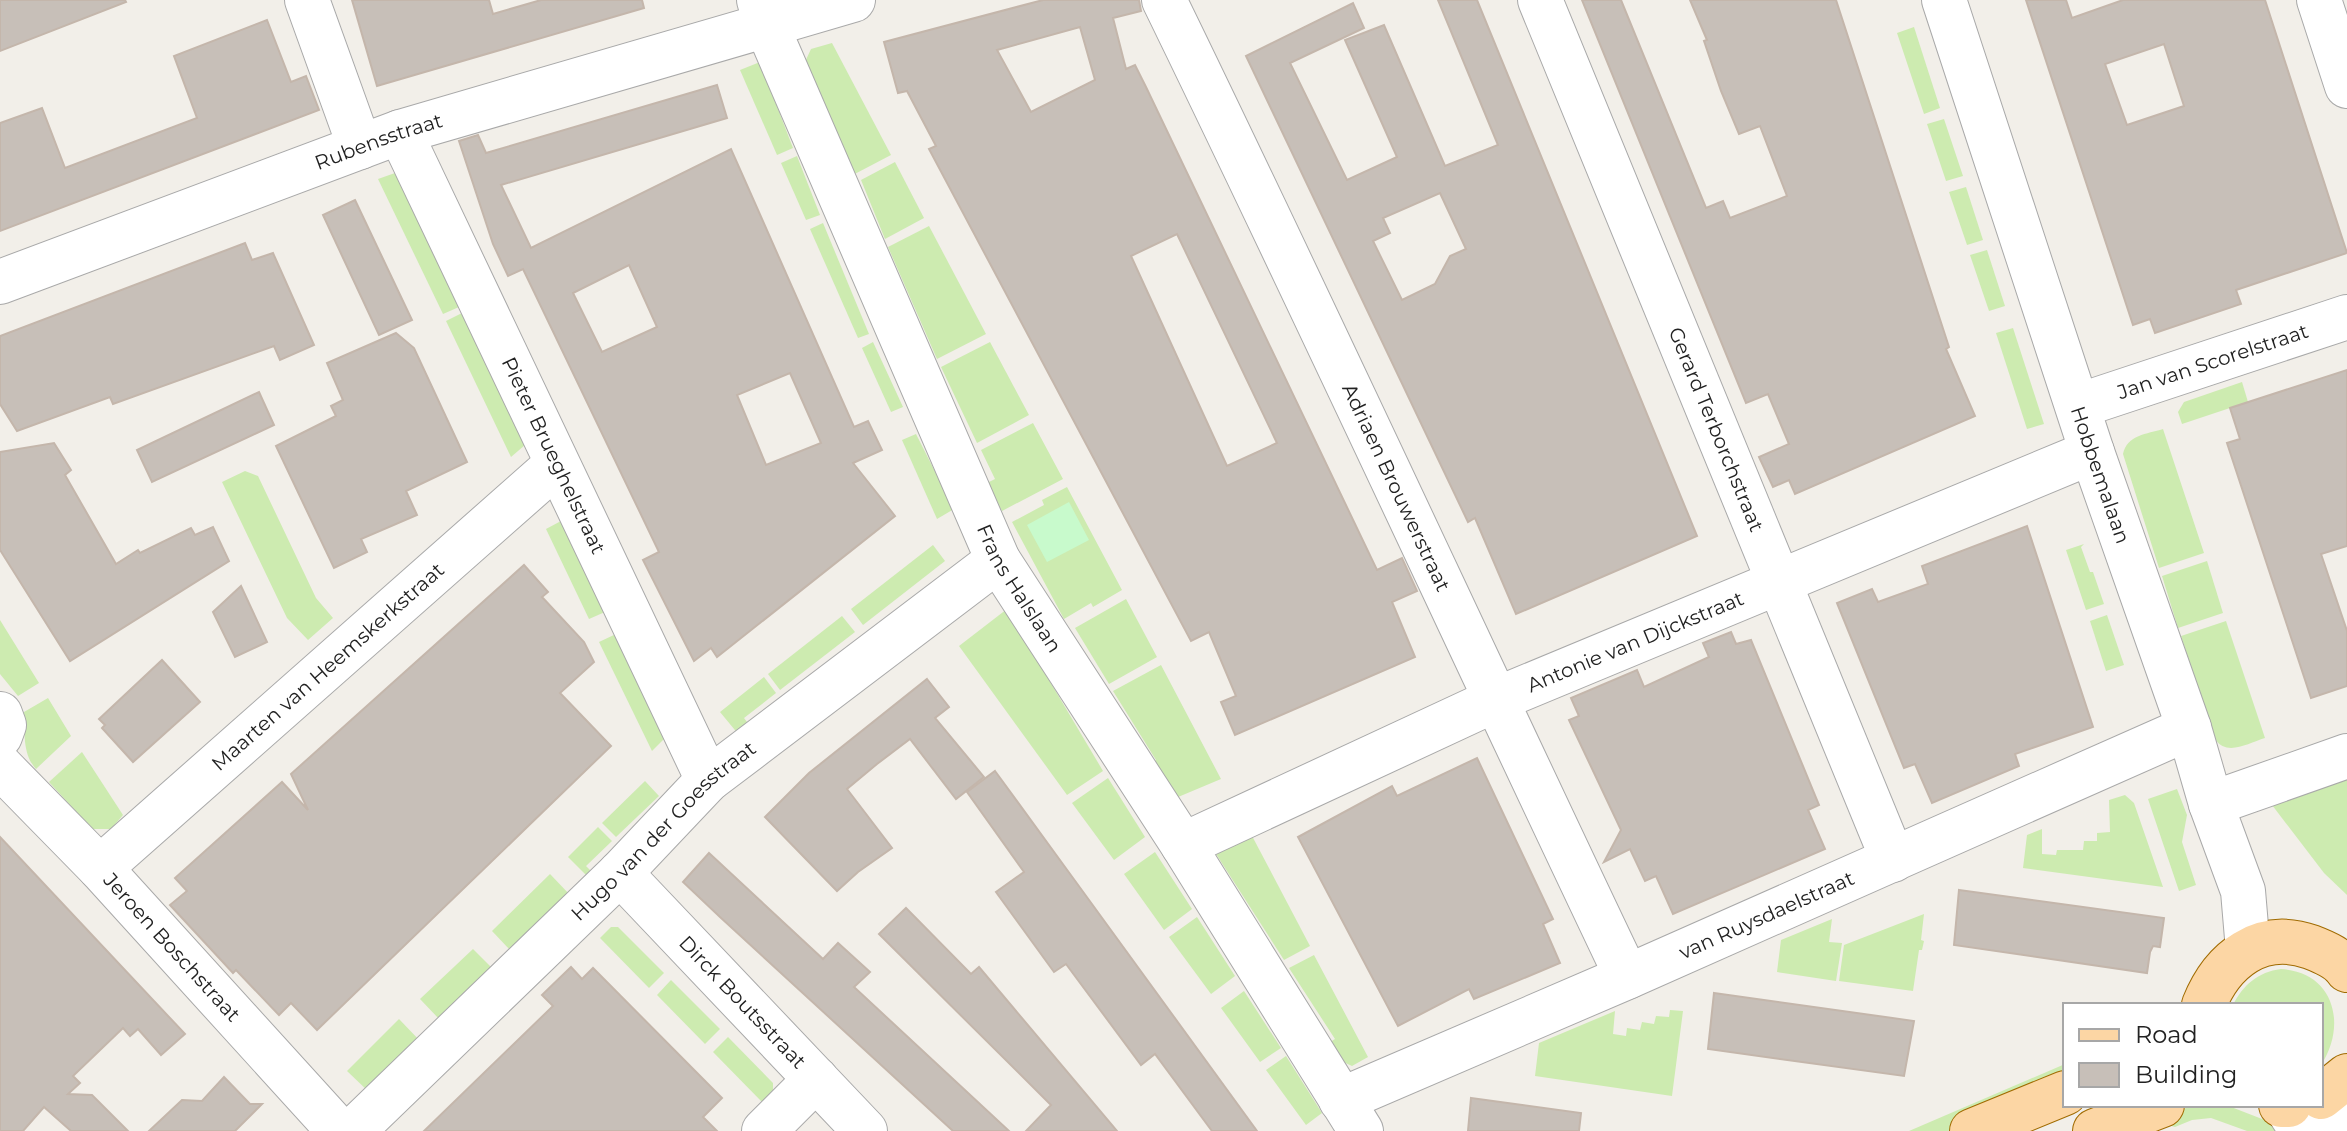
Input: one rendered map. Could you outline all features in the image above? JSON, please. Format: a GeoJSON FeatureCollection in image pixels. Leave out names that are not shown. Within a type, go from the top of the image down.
{"type":"FeatureCollection","features":[{"type":"Feature","properties":{"kind":"main road"},"geometry":{"type":"LineString","coordinates":[[2205,1003],[2213,983],[2228,964],[2248,950],[2266,944],[2285,942],[2304,945],[2322,951],[2346,967]]}},
{"type":"Feature","properties":{"kind":"main road"},"geometry":{"type":"LineString","coordinates":[[1972,1131],[2063,1094]]}},
{"type":"Feature","properties":{"kind":"main road"},"geometry":{"type":"LineString","coordinates":[[2095,1131],[2157,1107]]}},
{"type":"Feature","properties":{"kind":"street","name":"Pieter Brueghelstraat"},"geometry":{"type":"LineString","coordinates":[[307,0],[556,465],[708,780]]}},
{"type":"Feature","properties":{"kind":"street","name":"Rubensstraat"},"geometry":{"type":"LineString","coordinates":[[0,282],[380,139],[763,12],[853,0]]}},
{"type":"Feature","properties":{"kind":"street","name":"Adriaen Brouwerstraat"},"geometry":{"type":"LineString","coordinates":[[1164,0],[1299,277],[1627,977]]}},
{"type":"Feature","properties":{"kind":"street","name":"Gerard Terborchstraat"},"geometry":{"type":"LineString","coordinates":[[1540,0],[1893,860]]}},
{"type":"Feature","properties":{"kind":"street","name":"Hobbemalaan"},"geometry":{"type":"LineString","coordinates":[[1944,0],[2092,452],[2243,891],[2248,950]]}},
{"type":"Feature","properties":{"kind":"street"},"geometry":{"type":"LineString","coordinates":[[2319,0],[2347,86]]}},
{"type":"Feature","properties":{"kind":"street","name":"Frans Halslaan"},"geometry":{"type":"LineString","coordinates":[[763,12],[998,560],[1183,845],[1351,1115]]}},
{"type":"Feature","properties":{"kind":"street","name":"Jan van Scorelstraat"},"geometry":{"type":"LineString","coordinates":[[2078,406],[2347,317]]}},
{"type":"Feature","properties":{"kind":"street","name":"Antonie van Dijckstraat"},"geometry":{"type":"LineString","coordinates":[[1183,845],[1495,700],[2092,452]]}},
{"type":"Feature","properties":{"kind":"street","name":"Maarten van Heemskerkstraat"},"geometry":{"type":"LineString","coordinates":[[100,868],[556,465]]}},
{"type":"Feature","properties":{"kind":"street","name":"Hugo van der Goesstraat"},"geometry":{"type":"LineString","coordinates":[[353,1131],[620,873],[708,780],[998,560]]}},
{"type":"Feature","properties":{"kind":"street"},"geometry":{"type":"LineString","coordinates":[[0,714],[4,725],[0,736]]}},
{"type":"Feature","properties":{"kind":"street","name":"van Ruysdaelstraat"},"geometry":{"type":"LineString","coordinates":[[1351,1115],[1627,977],[2189,728]]}},
{"type":"Feature","properties":{"kind":"street"},"geometry":{"type":"LineString","coordinates":[[2211,804],[2347,756]]}},
{"type":"Feature","properties":{"kind":"street","name":"Jeroen Boschstraat"},"geometry":{"type":"LineString","coordinates":[[0,766],[100,868],[339,1131]]}},
{"type":"Feature","properties":{"kind":"street","name":"Dirck Boutsstraat"},"geometry":{"type":"LineString","coordinates":[[620,873],[865,1131]]}},
{"type":"Feature","properties":{"kind":"street"},"geometry":{"type":"LineString","coordinates":[[764,1131],[816,1079]]}},
{"type":"Feature","properties":{"kind":"street"},"geometry":{"type":"LineString","coordinates":[[2333,1087],[2347,1131]]}},
{"type":"Feature","properties":{"kind":"street"},"geometry":{"type":"LineString","coordinates":[[2286,1107],[2302,1131]]}},
{"type":"Feature","properties":{"kind":"green space"},"geometry":{"type":"Polygon","coordinates":[[[1914,27],[1940,108],[1924,114],[1897,33],[1914,27]]]}},
{"type":"Feature","properties":{"kind":"green space"},"geometry":{"type":"Polygon","coordinates":[[[832,43],[891,155],[849,177],[804,64],[811,49],[832,43]]]}},
{"type":"Feature","properties":{"kind":"green space"},"geometry":{"type":"Polygon","coordinates":[[[760,62],[793,148],[777,155],[740,70],[760,62]]]}},
{"type":"Feature","properties":{"kind":"green space"},"geometry":{"type":"Polygon","coordinates":[[[1944,119],[1963,176],[1946,181],[1927,124],[1944,119]]]}},
{"type":"Feature","properties":{"kind":"green space"},"geometry":{"type":"Polygon","coordinates":[[[797,156],[820,215],[806,220],[781,163],[797,156]]]}},
{"type":"Feature","properties":{"kind":"green space"},"geometry":{"type":"Polygon","coordinates":[[[895,162],[924,218],[885,239],[861,180],[895,162]]]}},
{"type":"Feature","properties":{"kind":"green space"},"geometry":{"type":"Polygon","coordinates":[[[395,173],[459,307],[443,314],[378,179],[395,173]]]}},
{"type":"Feature","properties":{"kind":"green space"},"geometry":{"type":"Polygon","coordinates":[[[1966,187],[1983,240],[1967,245],[1949,192],[1966,187]]]}},
{"type":"Feature","properties":{"kind":"green space"},"geometry":{"type":"Polygon","coordinates":[[[823,223],[869,334],[858,338],[810,229],[823,223]]]}},
{"type":"Feature","properties":{"kind":"green space"},"geometry":{"type":"Polygon","coordinates":[[[929,226],[986,334],[937,359],[888,247],[929,226]]]}},
{"type":"Feature","properties":{"kind":"green space"},"geometry":{"type":"Polygon","coordinates":[[[1987,250],[2005,306],[1989,311],[1970,255],[1987,250]]]}},
{"type":"Feature","properties":{"kind":"green space"},"geometry":{"type":"Polygon","coordinates":[[[462,313],[525,445],[511,457],[446,321],[462,313]]]}},
{"type":"Feature","properties":{"kind":"green space"},"geometry":{"type":"Polygon","coordinates":[[[2013,328],[2044,424],[2027,429],[1996,333],[2013,328]]]}},
{"type":"Feature","properties":{"kind":"green space"},"geometry":{"type":"Polygon","coordinates":[[[873,342],[903,407],[891,412],[862,348],[873,342]]]}},
{"type":"Feature","properties":{"kind":"green space"},"geometry":{"type":"Polygon","coordinates":[[[990,342],[1029,415],[977,443],[941,367],[990,342]]]}},
{"type":"Feature","properties":{"kind":"green space"},"geometry":{"type":"Polygon","coordinates":[[[2242,382],[2248,402],[2182,424],[2178,412],[2184,402],[2242,382]]]}},
{"type":"Feature","properties":{"kind":"green space"},"geometry":{"type":"Polygon","coordinates":[[[1033,423],[1063,479],[1002,511],[987,483],[995,479],[981,450],[1033,423]]]}},
{"type":"Feature","properties":{"kind":"green space"},"geometry":{"type":"Polygon","coordinates":[[[2163,429],[2204,553],[2159,568],[2123,454],[2133,439],[2163,429]]]}},
{"type":"Feature","properties":{"kind":"green space"},"geometry":{"type":"Polygon","coordinates":[[[916,434],[954,509],[937,519],[902,440],[916,434]]]}},
{"type":"Feature","properties":{"kind":"green space"},"geometry":{"type":"Polygon","coordinates":[[[245,471],[258,476],[316,598],[333,618],[308,640],[287,618],[222,482],[245,471]]]}},
{"type":"Feature","properties":{"kind":"green space"},"geometry":{"type":"Polygon","coordinates":[[[1067,487],[1122,590],[1064,619],[1012,522],[1044,505],[1042,500],[1067,487]]]}},
{"type":"Feature","properties":{"kind":"green space"},"geometry":{"type":"Polygon","coordinates":[[[1069,502],[1089,540],[1047,562],[1027,525],[1069,502]]]}},
{"type":"Feature","properties":{"kind":"green space"},"geometry":{"type":"Polygon","coordinates":[[[561,521],[605,612],[589,619],[546,529],[561,521]]]}},
{"type":"Feature","properties":{"kind":"green space"},"geometry":{"type":"Polygon","coordinates":[[[2084,544],[2081,547],[2104,604],[2086,610],[2066,550],[2084,544]]]}},
{"type":"Feature","properties":{"kind":"green space"},"geometry":{"type":"Polygon","coordinates":[[[933,545],[945,561],[863,625],[851,609],[933,545]]]}},
{"type":"Feature","properties":{"kind":"green space"},"geometry":{"type":"Polygon","coordinates":[[[2207,561],[2223,613],[2178,628],[2162,576],[2207,561]]]}},
{"type":"Feature","properties":{"kind":"green space"},"geometry":{"type":"Polygon","coordinates":[[[1126,599],[1157,657],[1109,684],[1075,628],[1126,599]]]}},
{"type":"Feature","properties":{"kind":"green space"},"geometry":{"type":"Polygon","coordinates":[[[1007,609],[1103,771],[1067,795],[959,646],[1007,609]]]}},
{"type":"Feature","properties":{"kind":"green space"},"geometry":{"type":"Polygon","coordinates":[[[2107,615],[2124,665],[2106,671],[2090,621],[2107,615]]]}},
{"type":"Feature","properties":{"kind":"green space"},"geometry":{"type":"Polygon","coordinates":[[[842,616],[855,632],[780,690],[768,674],[842,616]]]}},
{"type":"Feature","properties":{"kind":"green space"},"geometry":{"type":"Polygon","coordinates":[[[0,620],[39,683],[18,696],[0,674],[0,620]]]}},
{"type":"Feature","properties":{"kind":"green space"},"geometry":{"type":"Polygon","coordinates":[[[2226,621],[2265,738],[2232,748],[2215,739],[2181,636],[2226,621]]]}},
{"type":"Feature","properties":{"kind":"green space"},"geometry":{"type":"Polygon","coordinates":[[[616,634],[665,738],[652,751],[599,642],[616,634]]]}},
{"type":"Feature","properties":{"kind":"green space"},"geometry":{"type":"Polygon","coordinates":[[[1161,665],[1221,779],[1171,800],[1147,765],[1156,760],[1113,691],[1161,665]]]}},
{"type":"Feature","properties":{"kind":"green space"},"geometry":{"type":"Polygon","coordinates":[[[764,677],[776,693],[744,718],[750,726],[739,735],[720,712],[764,677]]]}},
{"type":"Feature","properties":{"kind":"green space"},"geometry":{"type":"Polygon","coordinates":[[[48,698],[71,736],[36,769],[26,749],[24,712],[48,698]]]}},
{"type":"Feature","properties":{"kind":"green space"},"geometry":{"type":"Polygon","coordinates":[[[82,752],[123,815],[111,829],[92,829],[49,782],[82,752]]]}},
{"type":"Feature","properties":{"kind":"green space"},"geometry":{"type":"Polygon","coordinates":[[[2347,764],[2347,895],[2324,873],[2272,805],[2347,764]]]}},
{"type":"Feature","properties":{"kind":"green space"},"geometry":{"type":"Polygon","coordinates":[[[1108,778],[1145,837],[1114,860],[1072,803],[1108,778]]]}},
{"type":"Feature","properties":{"kind":"green space"},"geometry":{"type":"Polygon","coordinates":[[[645,781],[659,796],[616,837],[602,823],[645,781]]]}},
{"type":"Feature","properties":{"kind":"green space"},"geometry":{"type":"Polygon","coordinates":[[[2177,789],[2187,815],[2182,842],[2196,885],[2179,891],[2148,799],[2177,789]]]}},
{"type":"Feature","properties":{"kind":"green space"},"geometry":{"type":"Polygon","coordinates":[[[2125,795],[2134,803],[2163,887],[2023,868],[2027,835],[2042,829],[2042,854],[2056,855],[2057,850],[2083,850],[2084,841],[2097,841],[2097,833],[2110,832],[2109,800],[2125,795]]]}},
{"type":"Feature","properties":{"kind":"green space"},"geometry":{"type":"Polygon","coordinates":[[[598,827],[612,841],[586,866],[594,874],[589,878],[568,857],[598,827]]]}},
{"type":"Feature","properties":{"kind":"green space"},"geometry":{"type":"Polygon","coordinates":[[[1251,834],[1310,946],[1284,960],[1216,854],[1221,847],[1251,834]]]}},
{"type":"Feature","properties":{"kind":"green space"},"geometry":{"type":"Polygon","coordinates":[[[1155,852],[1192,909],[1164,930],[1124,874],[1155,852]]]}},
{"type":"Feature","properties":{"kind":"green space"},"geometry":{"type":"Polygon","coordinates":[[[550,874],[571,896],[512,952],[492,931],[550,874]]]}},
{"type":"Feature","properties":{"kind":"green space"},"geometry":{"type":"Polygon","coordinates":[[[1924,914],[1921,940],[1924,941],[1922,950],[1919,950],[1913,991],[1839,981],[1844,945],[1924,914]]]}},
{"type":"Feature","properties":{"kind":"green space"},"geometry":{"type":"Polygon","coordinates":[[[1197,917],[1235,976],[1211,994],[1169,937],[1197,917]]]}},
{"type":"Feature","properties":{"kind":"green space"},"geometry":{"type":"Polygon","coordinates":[[[1832,919],[1829,942],[1842,943],[1836,981],[1777,972],[1781,940],[1832,919]]]}},
{"type":"Feature","properties":{"kind":"green space"},"geometry":{"type":"Polygon","coordinates":[[[611,927],[618,927],[664,973],[649,988],[600,938],[611,927]]]}},
{"type":"Feature","properties":{"kind":"green space"},"geometry":{"type":"Polygon","coordinates":[[[473,949],[494,970],[441,1021],[420,999],[473,949]]]}},
{"type":"Feature","properties":{"kind":"green space"},"geometry":{"type":"Polygon","coordinates":[[[1314,955],[1368,1057],[1352,1066],[1339,1060],[1327,1044],[1335,1039],[1289,968],[1314,955]]]}},
{"type":"Feature","properties":{"kind":"green space"},"geometry":{"type":"Polygon","coordinates":[[[2281,969],[2299,972],[2324,990],[2334,1018],[2329,1050],[2323,1061],[2323,1003],[2234,1003],[2241,991],[2265,973],[2281,969]]]}},
{"type":"Feature","properties":{"kind":"green space"},"geometry":{"type":"Polygon","coordinates":[[[671,980],[720,1029],[705,1044],[657,995],[671,980]]]}},
{"type":"Feature","properties":{"kind":"green space"},"geometry":{"type":"Polygon","coordinates":[[[1244,991],[1281,1048],[1260,1062],[1221,1008],[1244,991]]]}},
{"type":"Feature","properties":{"kind":"green space"},"geometry":{"type":"Polygon","coordinates":[[[1670,1010],[1683,1011],[1672,1096],[1535,1076],[1539,1043],[1615,1011],[1613,1034],[1626,1036],[1627,1028],[1640,1030],[1642,1022],[1654,1024],[1656,1016],[1669,1017],[1670,1010]]]}},
{"type":"Feature","properties":{"kind":"green space"},"geometry":{"type":"Polygon","coordinates":[[[399,1019],[421,1042],[369,1092],[347,1071],[399,1019]]]}},
{"type":"Feature","properties":{"kind":"green space"},"geometry":{"type":"Polygon","coordinates":[[[728,1037],[773,1083],[773,1090],[762,1102],[713,1052],[728,1037]]]}},
{"type":"Feature","properties":{"kind":"green space"},"geometry":{"type":"Polygon","coordinates":[[[1286,1056],[1322,1113],[1306,1125],[1266,1070],[1286,1056]]]}},
{"type":"Feature","properties":{"kind":"green space"},"geometry":{"type":"Polygon","coordinates":[[[2063,1065],[2063,1082],[1948,1131],[1909,1131],[2063,1065]]]}},
{"type":"Feature","properties":{"kind":"green space"},"geometry":{"type":"Polygon","coordinates":[[[2188,1107],[2231,1107],[2286,1131],[2247,1131],[2211,1118],[2192,1120],[2175,1127],[2168,1125],[2165,1117],[2188,1107]]]}},
{"type":"Feature","properties":{"kind":"building"},"geometry":{"type":"Polygon","coordinates":[[[0,0],[125,0],[126,2],[0,51],[0,0]]]}},
{"type":"Feature","properties":{"kind":"building"},"geometry":{"type":"Polygon","coordinates":[[[352,0],[489,0],[493,14],[541,0],[642,0],[644,8],[377,86],[352,0]]]}},
{"type":"Feature","properties":{"kind":"building"},"geometry":{"type":"Polygon","coordinates":[[[1043,0],[1139,0],[1141,11],[1113,18],[1126,69],[1135,65],[1377,570],[1402,558],[1417,591],[1392,602],[1415,657],[1235,735],[1221,702],[1236,696],[1209,632],[1191,641],[929,149],[936,146],[907,91],[898,93],[884,42],[1043,0]],[[1080,27],[997,50],[1031,112],[1095,80],[1080,27]],[[1177,234],[1131,256],[1227,466],[1277,443],[1177,234]]]}},
{"type":"Feature","properties":{"kind":"building"},"geometry":{"type":"Polygon","coordinates":[[[1438,0],[1477,0],[1697,536],[1516,614],[1475,518],[1468,522],[1246,56],[1353,3],[1364,28],[1290,63],[1347,180],[1397,157],[1345,40],[1384,25],[1445,166],[1498,145],[1438,0]],[[1440,193],[1383,218],[1390,233],[1373,241],[1402,300],[1435,284],[1450,256],[1466,249],[1440,193]]]}},
{"type":"Feature","properties":{"kind":"building"},"geometry":{"type":"Polygon","coordinates":[[[1582,0],[1621,0],[1706,208],[1723,201],[1730,218],[1787,196],[1760,126],[1739,134],[1690,0],[1836,0],[1949,347],[1946,349],[1975,416],[1795,494],[1789,480],[1773,487],[1759,457],[1789,444],[1768,394],[1746,403],[1582,0]]]}},
{"type":"Feature","properties":{"kind":"building"},"geometry":{"type":"Polygon","coordinates":[[[2026,0],[2066,0],[2072,18],[2123,0],[2265,0],[2347,253],[2236,290],[2241,304],[2155,333],[2150,319],[2133,325],[2026,0]],[[2164,44],[2105,64],[2127,125],[2184,106],[2164,44]]]}},
{"type":"Feature","properties":{"kind":"building"},"geometry":{"type":"Polygon","coordinates":[[[267,20],[291,82],[306,76],[319,110],[0,231],[0,123],[42,108],[65,168],[197,118],[174,56],[267,20]]]}},
{"type":"Feature","properties":{"kind":"building"},"geometry":{"type":"Polygon","coordinates":[[[717,85],[727,118],[501,185],[531,248],[731,149],[854,427],[868,421],[882,450],[853,463],[895,516],[717,657],[711,648],[694,661],[643,560],[659,552],[523,269],[508,276],[493,244],[459,141],[478,135],[486,153],[717,85]],[[629,265],[573,293],[602,352],[657,327],[629,265]],[[790,373],[737,395],[766,465],[821,443],[790,373]]]}},
{"type":"Feature","properties":{"kind":"building"},"geometry":{"type":"Polygon","coordinates":[[[355,200],[412,320],[379,335],[323,215],[355,200]]]}},
{"type":"Feature","properties":{"kind":"building"},"geometry":{"type":"Polygon","coordinates":[[[245,243],[252,260],[273,253],[314,345],[280,360],[274,346],[113,404],[110,397],[17,431],[0,404],[0,336],[245,243]]]}},
{"type":"Feature","properties":{"kind":"building"},"geometry":{"type":"Polygon","coordinates":[[[396,333],[414,348],[467,462],[406,491],[417,515],[361,539],[367,552],[334,568],[276,446],[336,416],[331,406],[343,400],[327,363],[396,333]]]}},
{"type":"Feature","properties":{"kind":"building"},"geometry":{"type":"Polygon","coordinates":[[[2347,370],[2347,546],[2321,554],[2347,631],[2347,686],[2311,698],[2227,443],[2240,439],[2230,408],[2347,370]]]}},
{"type":"Feature","properties":{"kind":"building"},"geometry":{"type":"Polygon","coordinates":[[[259,392],[274,425],[152,482],[137,450],[259,392]]]}},
{"type":"Feature","properties":{"kind":"building"},"geometry":{"type":"Polygon","coordinates":[[[54,443],[71,470],[65,475],[116,564],[138,550],[140,553],[191,528],[195,535],[213,527],[229,561],[70,661],[0,550],[0,452],[54,443]]]}},
{"type":"Feature","properties":{"kind":"building"},"geometry":{"type":"Polygon","coordinates":[[[2027,526],[2093,727],[2015,754],[2019,766],[1932,803],[1915,764],[1904,768],[1837,603],[1872,589],[1878,602],[1928,584],[1922,566],[2027,526]]]}},
{"type":"Feature","properties":{"kind":"building"},"geometry":{"type":"Polygon","coordinates":[[[524,565],[548,592],[542,597],[584,642],[594,662],[560,693],[611,746],[317,1030],[291,1003],[279,1015],[236,970],[233,973],[170,905],[187,891],[175,878],[282,782],[308,810],[291,774],[524,565]]]}},
{"type":"Feature","properties":{"kind":"building"},"geometry":{"type":"Polygon","coordinates":[[[241,586],[267,642],[235,657],[213,612],[241,586]]]}},
{"type":"Feature","properties":{"kind":"building"},"geometry":{"type":"Polygon","coordinates":[[[1731,632],[1736,644],[1751,640],[1819,805],[1808,810],[1825,849],[1673,914],[1656,876],[1645,881],[1630,849],[1604,862],[1621,830],[1569,720],[1579,716],[1571,698],[1637,670],[1644,687],[1709,657],[1703,643],[1731,632]]]}},
{"type":"Feature","properties":{"kind":"building"},"geometry":{"type":"Polygon","coordinates":[[[162,660],[200,702],[133,762],[102,728],[105,725],[99,719],[162,660]]]}},
{"type":"Feature","properties":{"kind":"building"},"geometry":{"type":"Polygon","coordinates":[[[927,679],[949,707],[935,718],[984,777],[956,799],[910,739],[877,764],[847,789],[892,848],[837,891],[765,817],[809,773],[927,679]]]}},
{"type":"Feature","properties":{"kind":"building"},"geometry":{"type":"Polygon","coordinates":[[[1477,758],[1553,919],[1543,924],[1560,963],[1474,999],[1469,989],[1398,1026],[1298,837],[1392,786],[1397,796],[1477,758]]]}},
{"type":"Feature","properties":{"kind":"building"},"geometry":{"type":"Polygon","coordinates":[[[995,771],[1257,1131],[1212,1131],[1155,1054],[1141,1065],[1066,964],[1054,972],[996,892],[1024,872],[967,792],[995,771]]]}},
{"type":"Feature","properties":{"kind":"building"},"geometry":{"type":"Polygon","coordinates":[[[0,837],[185,1034],[161,1055],[138,1029],[130,1036],[123,1028],[73,1076],[80,1083],[68,1094],[92,1095],[128,1131],[71,1131],[44,1107],[23,1131],[0,1131],[0,837]]]}},
{"type":"Feature","properties":{"kind":"building"},"geometry":{"type":"Polygon","coordinates":[[[709,853],[823,959],[838,943],[870,972],[854,987],[1009,1131],[953,1131],[720,917],[683,882],[709,853]]]}},
{"type":"Feature","properties":{"kind":"building"},"geometry":{"type":"Polygon","coordinates":[[[1959,890],[2164,918],[2160,947],[2153,946],[2150,952],[2147,973],[1954,945],[1959,890]]]}},
{"type":"Feature","properties":{"kind":"building"},"geometry":{"type":"Polygon","coordinates":[[[906,908],[971,974],[979,967],[1117,1131],[1026,1131],[1051,1105],[879,934],[906,908]]]}},
{"type":"Feature","properties":{"kind":"building"},"geometry":{"type":"Polygon","coordinates":[[[571,967],[582,979],[593,968],[722,1098],[703,1117],[717,1131],[424,1131],[553,1006],[542,995],[571,967]]]}},
{"type":"Feature","properties":{"kind":"building"},"geometry":{"type":"Polygon","coordinates":[[[1714,993],[1914,1021],[1904,1076],[1708,1049],[1714,993]]]}},
{"type":"Feature","properties":{"kind":"building"},"geometry":{"type":"Polygon","coordinates":[[[224,1077],[250,1104],[262,1104],[235,1131],[149,1131],[182,1100],[202,1101],[224,1077]]]}},
{"type":"Feature","properties":{"kind":"building"},"geometry":{"type":"Polygon","coordinates":[[[1471,1098],[1581,1113],[1579,1131],[1468,1131],[1471,1098]]]}}]}
